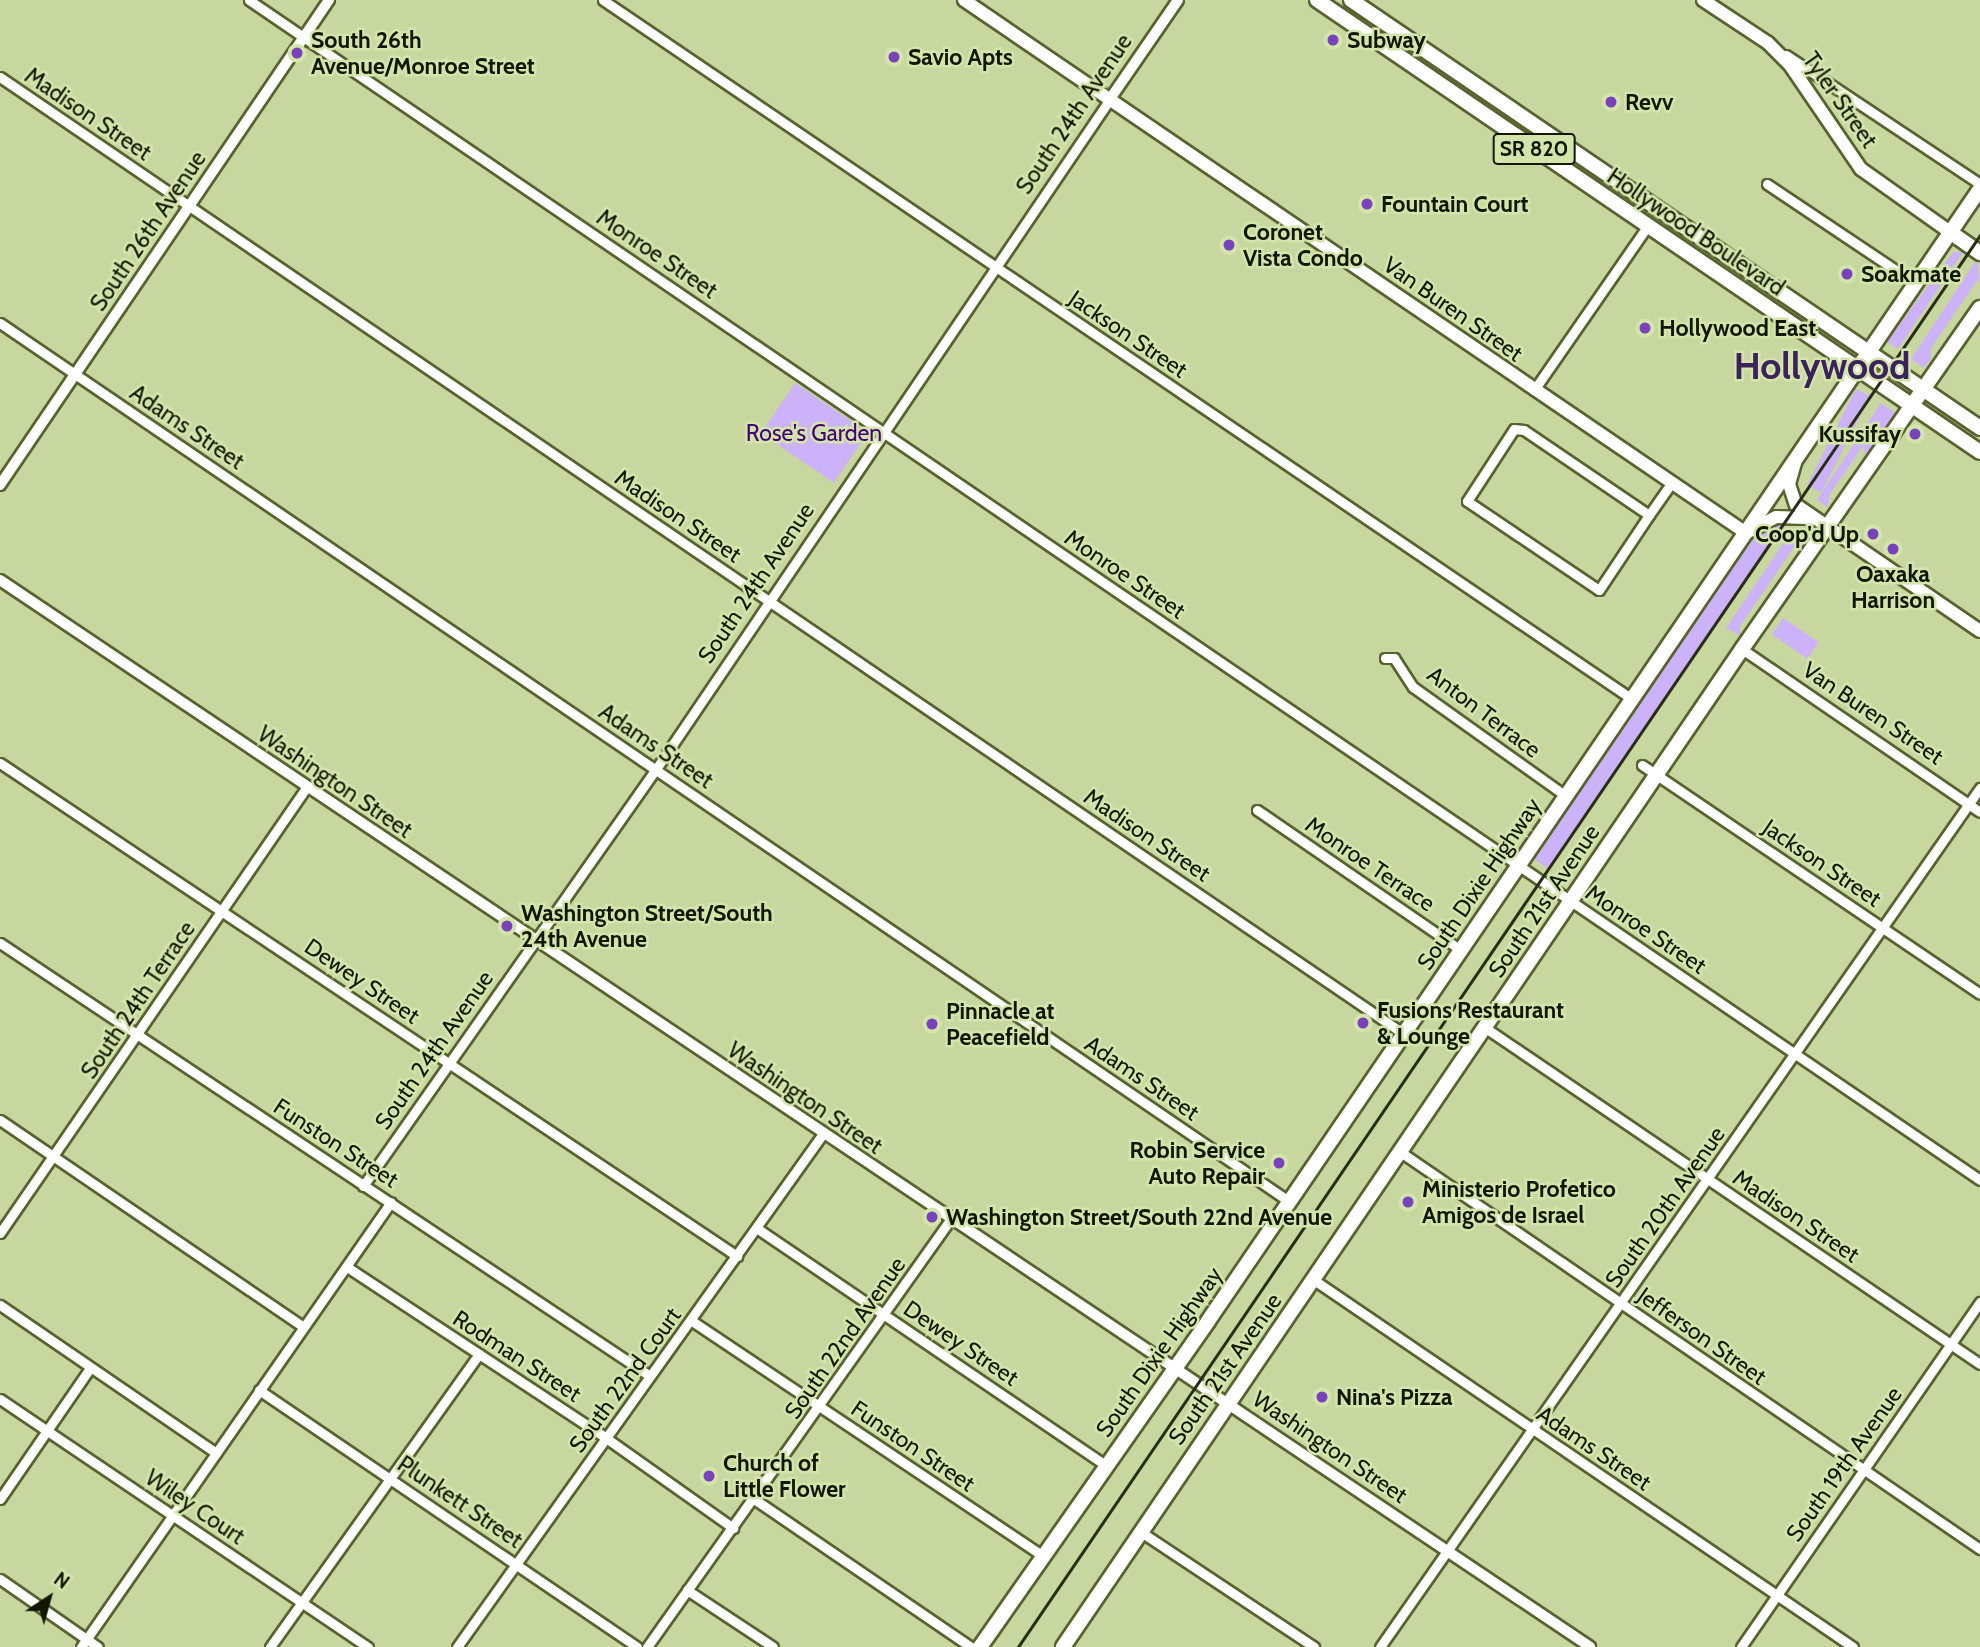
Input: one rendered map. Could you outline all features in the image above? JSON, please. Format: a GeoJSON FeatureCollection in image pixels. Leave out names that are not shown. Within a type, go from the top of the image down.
{"type":"FeatureCollection","features":[{"type":"Feature","properties":{"kind":"main road","name":"Van Buren Street"},"geometry":{"type":"LineString","coordinates":[[964,0],[1745,533]]}},
{"type":"Feature","properties":{"kind":"main road","name":"Hollywood Boulevard"},"geometry":{"type":"LineString","coordinates":[[1351,0],[1980,428]]}},
{"type":"Feature","properties":{"kind":"main road","name":"Tyler Street"},"geometry":{"type":"LineString","coordinates":[[1703,0],[1768,43],[1790,65],[1861,169],[1980,253]]}},
{"type":"Feature","properties":{"kind":"main road","name":"Hollywood Boulevard"},"geometry":{"type":"LineString","coordinates":[[1323,4],[1647,227],[1858,367],[1911,408],[1980,452]]}},
{"type":"Feature","properties":{"kind":"main road"},"geometry":{"type":"LineString","coordinates":[[1323,4],[1340,8],[1367,24],[1378,18]]}},
{"type":"Feature","properties":{"kind":"main road","name":"South Dixie Highway"},"geometry":{"type":"LineString","coordinates":[[980,1647],[1175,1370],[1980,187]]}},
{"type":"Feature","properties":{"kind":"main road"},"geometry":{"type":"LineString","coordinates":[[1770,310],[1777,291]]}},
{"type":"Feature","properties":{"kind":"main road","name":"South 21st Avenue"},"geometry":{"type":"LineString","coordinates":[[1063,1647],[1487,1029],[1656,774],[1980,308]]}},
{"type":"Feature","properties":{"kind":"main road"},"geometry":{"type":"LineString","coordinates":[[1858,367],[1903,393],[1924,390]]}},
{"type":"Feature","properties":{"kind":"main road"},"geometry":{"type":"LineString","coordinates":[[1797,456],[1789,484],[1792,496],[1813,518],[1980,631]]}},
{"type":"Feature","properties":{"kind":"main road"},"geometry":{"type":"LineString","coordinates":[[1745,533],[1776,517],[1813,518]]}},
{"type":"Feature","properties":{"kind":"street","name":"Monroe Street"},"geometry":{"type":"LineString","coordinates":[[248,0],[1980,1180]]}},
{"type":"Feature","properties":{"kind":"street","name":"South 26th Avenue"},"geometry":{"type":"LineString","coordinates":[[0,485],[329,0]]}},
{"type":"Feature","properties":{"kind":"street","name":"Jackson Street"},"geometry":{"type":"LineString","coordinates":[[603,0],[1632,699]]}},
{"type":"Feature","properties":{"kind":"street","name":"South 24th Avenue"},"geometry":{"type":"LineString","coordinates":[[363,1186],[656,769],[1178,0]]}},
{"type":"Feature","properties":{"kind":"street"},"geometry":{"type":"LineString","coordinates":[[1768,43],[1980,187]]}},
{"type":"Feature","properties":{"kind":"street","name":"Madison Street"},"geometry":{"type":"LineString","coordinates":[[0,77],[1404,1034]]}},
{"type":"Feature","properties":{"kind":"street"},"geometry":{"type":"LineString","coordinates":[[1767,184],[1915,284]]}},
{"type":"Feature","properties":{"kind":"street"},"geometry":{"type":"LineString","coordinates":[[1534,390],[1647,227]]}},
{"type":"Feature","properties":{"kind":"street","name":"Adams Street"},"geometry":{"type":"LineString","coordinates":[[0,323],[1290,1202]]}},
{"type":"Feature","properties":{"kind":"street"},"geometry":{"type":"LineString","coordinates":[[1649,515],[1524,430],[1514,429],[1467,501],[1599,590],[1649,515],[1671,482]]}},
{"type":"Feature","properties":{"kind":"street","name":"Washington Street"},"geometry":{"type":"LineString","coordinates":[[0,580],[822,1135],[1590,1647]]}},
{"type":"Feature","properties":{"kind":"street","name":"Van Buren Street"},"geometry":{"type":"LineString","coordinates":[[1742,649],[1980,812]]}},
{"type":"Feature","properties":{"kind":"street","name":"Anton Terrace"},"geometry":{"type":"LineString","coordinates":[[1385,658],[1394,658],[1413,687],[1566,796]]}},
{"type":"Feature","properties":{"kind":"street","name":"Dewey Street"},"geometry":{"type":"LineString","coordinates":[[0,763],[737,1256]]}},
{"type":"Feature","properties":{"kind":"street","name":"Jackson Street"},"geometry":{"type":"LineString","coordinates":[[1643,765],[1980,994]]}},
{"type":"Feature","properties":{"kind":"street","name":"South 24th Terrace"},"geometry":{"type":"LineString","coordinates":[[0,1233],[56,1158],[136,1034],[306,788]]}},
{"type":"Feature","properties":{"kind":"street","name":"South 20th Avenue"},"geometry":{"type":"LineString","coordinates":[[1380,1647],[1980,788]]}},
{"type":"Feature","properties":{"kind":"street","name":"Monroe Terrace"},"geometry":{"type":"LineString","coordinates":[[1256,810],[1461,950]]}},
{"type":"Feature","properties":{"kind":"street","name":"Funston Street"},"geometry":{"type":"LineString","coordinates":[[0,943],[650,1376]]}},
{"type":"Feature","properties":{"kind":"street","name":"Madison Street"},"geometry":{"type":"LineString","coordinates":[[1487,1029],[1980,1364]]}},
{"type":"Feature","properties":{"kind":"street"},"geometry":{"type":"LineString","coordinates":[[0,1120],[303,1327]]}},
{"type":"Feature","properties":{"kind":"street","name":"South 22nd Court"},"geometry":{"type":"LineString","coordinates":[[457,1647],[758,1229],[822,1135]]}},
{"type":"Feature","properties":{"kind":"street","name":"Jefferson Street"},"geometry":{"type":"LineString","coordinates":[[1402,1153],[1980,1549]]}},
{"type":"Feature","properties":{"kind":"street"},"geometry":{"type":"LineString","coordinates":[[84,1643],[391,1202]]}},
{"type":"Feature","properties":{"kind":"street","name":"South 22nd Avenue"},"geometry":{"type":"LineString","coordinates":[[647,1647],[820,1408],[950,1220]]}},
{"type":"Feature","properties":{"kind":"street","name":"Dewey Street"},"geometry":{"type":"LineString","coordinates":[[758,1229],[1107,1466]]}},
{"type":"Feature","properties":{"kind":"street","name":"Rodman Street"},"geometry":{"type":"LineString","coordinates":[[347,1267],[606,1438],[733,1528]]}},
{"type":"Feature","properties":{"kind":"street","name":"Adams Street"},"geometry":{"type":"LineString","coordinates":[[1314,1280],[1853,1647]]}},
{"type":"Feature","properties":{"kind":"street","name":"South 19th Avenue"},"geometry":{"type":"LineString","coordinates":[[1741,1647],[1980,1302]]}},
{"type":"Feature","properties":{"kind":"street"},"geometry":{"type":"LineString","coordinates":[[0,1305],[216,1453]]}},
{"type":"Feature","properties":{"kind":"street","name":"Funston Street"},"geometry":{"type":"LineString","coordinates":[[692,1321],[1043,1556]]}},
{"type":"Feature","properties":{"kind":"street"},"geometry":{"type":"LineString","coordinates":[[270,1647],[479,1354]]}},
{"type":"Feature","properties":{"kind":"street"},"geometry":{"type":"LineString","coordinates":[[0,1499],[90,1368]]}},
{"type":"Feature","properties":{"kind":"street","name":"Plunkett Street"},"geometry":{"type":"LineString","coordinates":[[259,1390],[637,1647]]}},
{"type":"Feature","properties":{"kind":"street","name":"Wiley Court"},"geometry":{"type":"LineString","coordinates":[[0,1399],[368,1647]]}},
{"type":"Feature","properties":{"kind":"street"},"geometry":{"type":"LineString","coordinates":[[754,1499],[971,1647]]}},
{"type":"Feature","properties":{"kind":"street"},"geometry":{"type":"LineString","coordinates":[[1141,1532],[1314,1647]]}},
{"type":"Feature","properties":{"kind":"street"},"geometry":{"type":"LineString","coordinates":[[0,1579],[84,1643],[99,1647]]}},
{"type":"Feature","properties":{"kind":"street"},"geometry":{"type":"LineString","coordinates":[[687,1590],[773,1647]]}},
{"type":"Feature","properties":{"kind":"green space"},"geometry":{"type":"Polygon","coordinates":[[[1953,252],[1963,252],[1898,349],[1887,342],[1953,252]]]}},
{"type":"Feature","properties":{"kind":"green space"},"geometry":{"type":"Polygon","coordinates":[[[1977,259],[1980,287],[1978,279],[1931,348],[1931,358],[1924,368],[1911,359],[1977,259]]]}},
{"type":"Feature","properties":{"kind":"green space","name":"Rose's Garden"},"geometry":{"type":"Polygon","coordinates":[[[795,383],[868,432],[834,483],[761,434],[795,383]]]}},
{"type":"Feature","properties":{"kind":"green space"},"geometry":{"type":"Polygon","coordinates":[[[1856,389],[1870,396],[1821,492],[1807,485],[1856,389]]]}},
{"type":"Feature","properties":{"kind":"green space"},"geometry":{"type":"Polygon","coordinates":[[[1881,403],[1895,413],[1865,456],[1863,446],[1830,494],[1828,507],[1817,500],[1881,403]]]}},
{"type":"Feature","properties":{"kind":"green space"},"geometry":{"type":"Polygon","coordinates":[[[1773,521],[1785,521],[1548,869],[1535,859],[1754,531],[1773,521]]]}},
{"type":"Feature","properties":{"kind":"green space"},"geometry":{"type":"Polygon","coordinates":[[[1808,522],[1816,528],[1803,547],[1799,540],[1740,626],[1741,636],[1726,628],[1793,529],[1802,530],[1808,522]]]}},
{"type":"Feature","properties":{"kind":"green space"},"geometry":{"type":"Polygon","coordinates":[[[1783,618],[1819,642],[1807,659],[1772,635],[1783,618]]]}},
{"type":"Feature","properties":{"kind":"railway"},"geometry":{"type":"LineString","coordinates":[[1018,1647],[1980,235]]}},
{"type":"Feature","properties":{"kind":"place","name":"Subway"},"geometry":{"type":"Point","coordinates":[1333,40]}},
{"type":"Feature","properties":{"kind":"place","name":"South 26th Avenue/Monroe Street"},"geometry":{"type":"Point","coordinates":[297,53]}},
{"type":"Feature","properties":{"kind":"place","name":"Savio Apts"},"geometry":{"type":"Point","coordinates":[894,57]}},
{"type":"Feature","properties":{"kind":"place","name":"Revv"},"geometry":{"type":"Point","coordinates":[1611,102]}},
{"type":"Feature","properties":{"kind":"place","name":"Fountain Court"},"geometry":{"type":"Point","coordinates":[1367,204]}},
{"type":"Feature","properties":{"kind":"place","name":"Coronet Vista Condo"},"geometry":{"type":"Point","coordinates":[1229,245]}},
{"type":"Feature","properties":{"kind":"place","name":"Soakmate"},"geometry":{"type":"Point","coordinates":[1847,274]}},
{"type":"Feature","properties":{"kind":"place","name":"Hollywood East"},"geometry":{"type":"Point","coordinates":[1645,328]}},
{"type":"Feature","properties":{"kind":"place","name":"Kussifay"},"geometry":{"type":"Point","coordinates":[1915,434]}},
{"type":"Feature","properties":{"kind":"place","name":"Coop'd Up"},"geometry":{"type":"Point","coordinates":[1873,534]}},
{"type":"Feature","properties":{"kind":"place","name":"Oaxaka Harrison"},"geometry":{"type":"Point","coordinates":[1893,549]}},
{"type":"Feature","properties":{"kind":"place","name":"Washington Street/South 24th Avenue"},"geometry":{"type":"Point","coordinates":[507,926]}},
{"type":"Feature","properties":{"kind":"place","name":"Fusions Restaurant & Lounge"},"geometry":{"type":"Point","coordinates":[1363,1023]}},
{"type":"Feature","properties":{"kind":"place","name":"Pinnacle at Peacefield"},"geometry":{"type":"Point","coordinates":[932,1024]}},
{"type":"Feature","properties":{"kind":"place","name":"Robin Service Auto Repair"},"geometry":{"type":"Point","coordinates":[1279,1163]}},
{"type":"Feature","properties":{"kind":"place","name":"Ministerio Profetico Amigos de Israel"},"geometry":{"type":"Point","coordinates":[1408,1202]}},
{"type":"Feature","properties":{"kind":"place","name":"Washington Street/South 22nd Avenue"},"geometry":{"type":"Point","coordinates":[932,1217]}},
{"type":"Feature","properties":{"kind":"place","name":"Nina's Pizza"},"geometry":{"type":"Point","coordinates":[1322,1397]}},
{"type":"Feature","properties":{"kind":"place","name":"Church of Little Flower"},"geometry":{"type":"Point","coordinates":[709,1476]}},
{"type":"Feature","properties":{"kind":"district","name":"Hollywood"},"geometry":{"type":"Point","coordinates":[1822,366]}}]}
